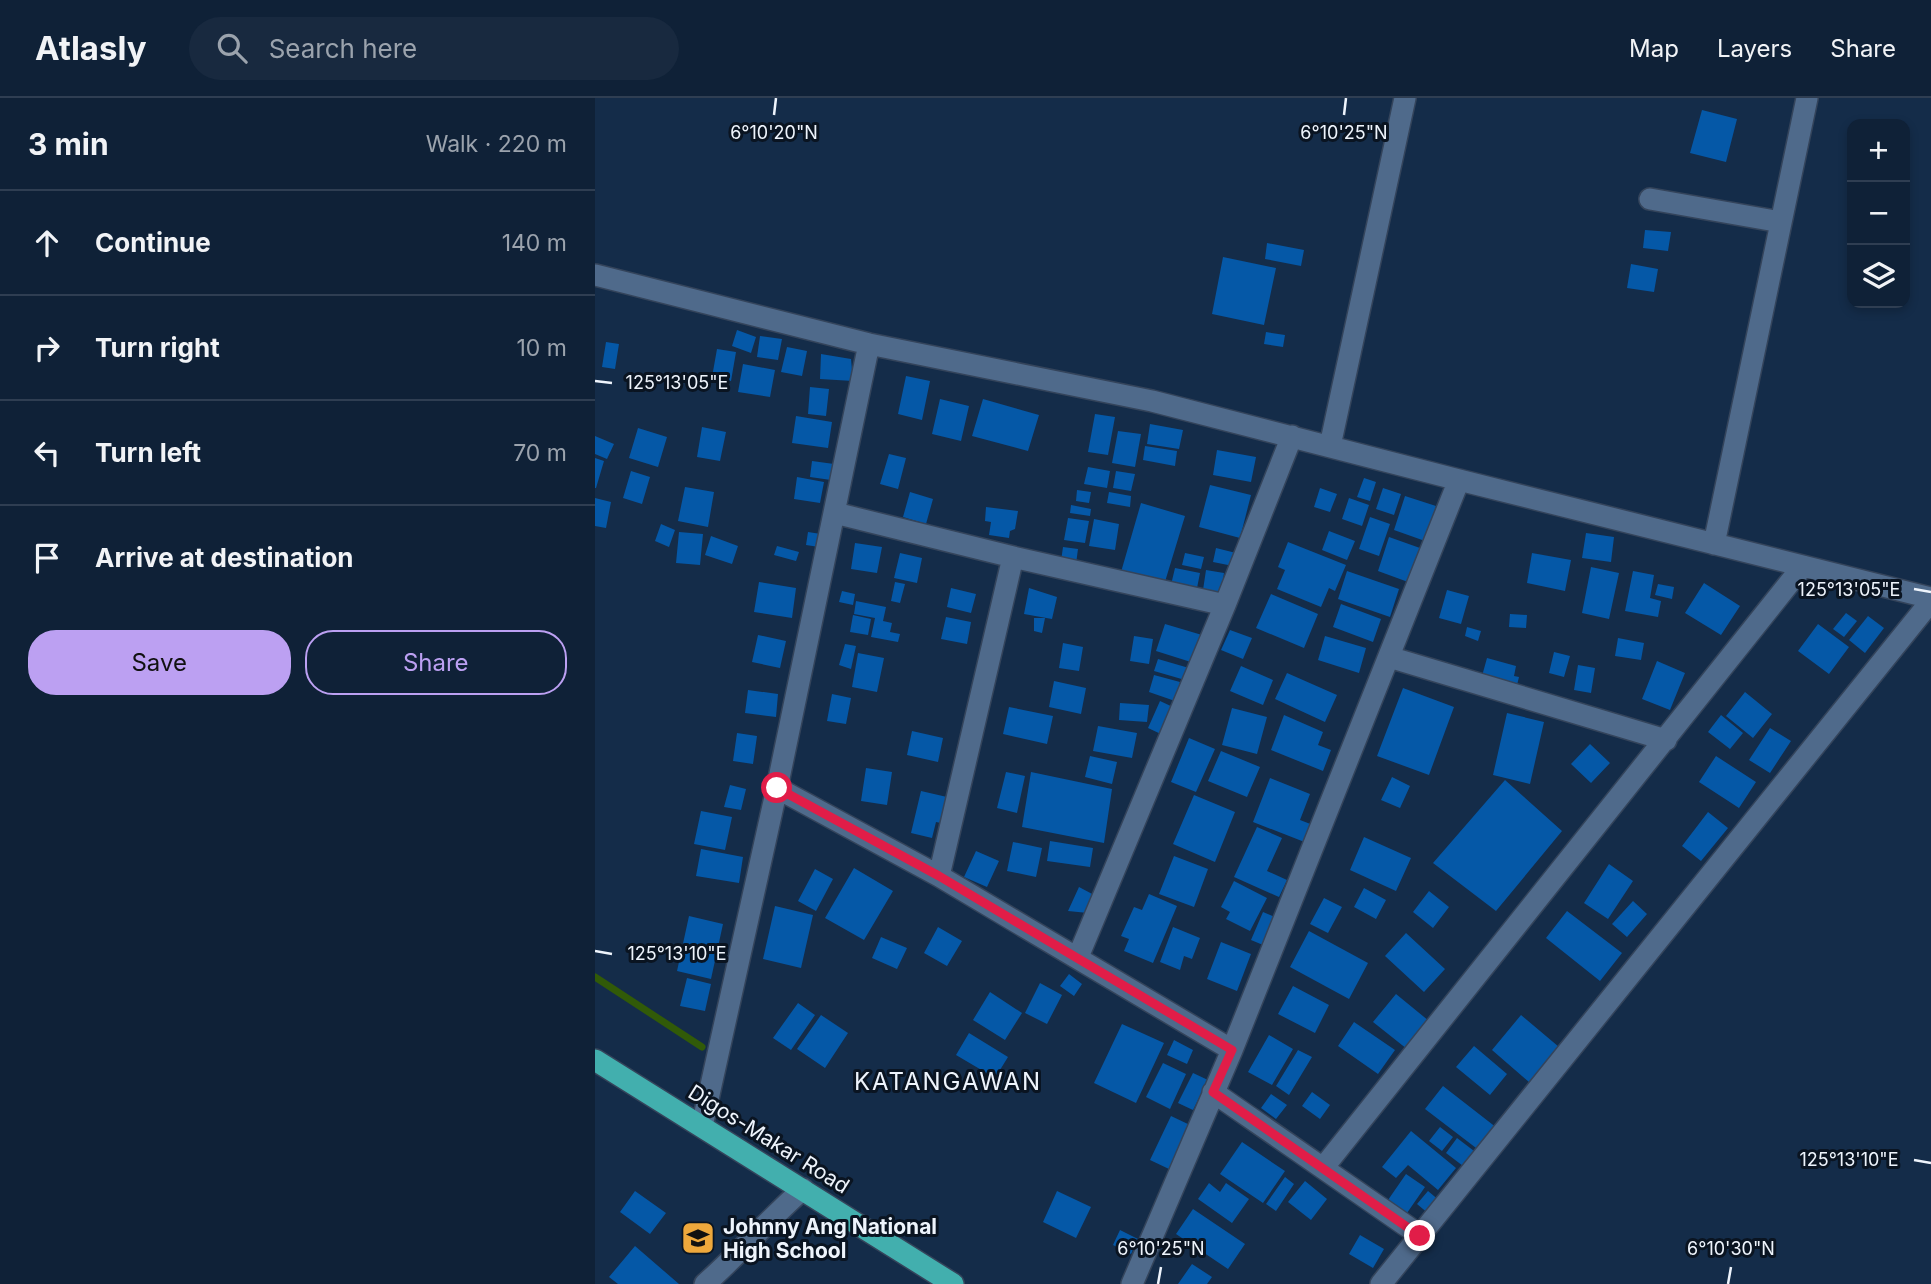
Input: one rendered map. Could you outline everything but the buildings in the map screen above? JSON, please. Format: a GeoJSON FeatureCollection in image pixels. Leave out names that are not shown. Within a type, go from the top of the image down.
{"type":"FeatureCollection","features":[{"type":"Feature","properties":{"kind":"highway","name":"Digos-Makar Road"},"geometry":{"type":"LineString","coordinates":[[595,1060],[953,1284]]}},
{"type":"Feature","properties":{"kind":"street"},"geometry":{"type":"LineString","coordinates":[[1331,446],[1405,98]]}},
{"type":"Feature","properties":{"kind":"street"},"geometry":{"type":"LineString","coordinates":[[1714,544],[1807,98]]}},
{"type":"Feature","properties":{"kind":"street"},"geometry":{"type":"LineString","coordinates":[[1650,199],[1781,222]]}},
{"type":"Feature","properties":{"kind":"street"},"geometry":{"type":"LineString","coordinates":[[595,275],[869,344],[1152,401],[1931,599],[1381,1284]]}},
{"type":"Feature","properties":{"kind":"street"},"geometry":{"type":"LineString","coordinates":[[702,1126],[777,788],[869,344]]}},
{"type":"Feature","properties":{"kind":"street"},"geometry":{"type":"LineString","coordinates":[[1078,957],[1225,605],[1291,436]]}},
{"type":"Feature","properties":{"kind":"street"},"geometry":{"type":"LineString","coordinates":[[1132,1284],[1232,1050],[1459,480]]}},
{"type":"Feature","properties":{"kind":"street"},"geometry":{"type":"LineString","coordinates":[[835,513],[1225,605]]}},
{"type":"Feature","properties":{"kind":"street"},"geometry":{"type":"LineString","coordinates":[[939,876],[1013,557]]}},
{"type":"Feature","properties":{"kind":"street"},"geometry":{"type":"LineString","coordinates":[[1323,1168],[1803,566]]}},
{"type":"Feature","properties":{"kind":"street"},"geometry":{"type":"LineString","coordinates":[[1389,657],[1666,740]]}},
{"type":"Feature","properties":{"kind":"street"},"geometry":{"type":"LineString","coordinates":[[777,788],[939,876],[1232,1050]]}},
{"type":"Feature","properties":{"kind":"street"},"geometry":{"type":"LineString","coordinates":[[1213,1092],[1420,1236]]}},
{"type":"Feature","properties":{"kind":"street"},"geometry":{"type":"LineString","coordinates":[[705,1284],[727,1275],[755,1233],[803,1189]]}},
{"type":"Feature","properties":{"kind":"waterway"},"geometry":{"type":"LineString","coordinates":[[595,977],[702,1047]]}},
{"type":"Feature","properties":{"kind":"place","name":"Johnny Ang National High School"},"geometry":{"type":"Point","coordinates":[698,1238]}},
{"type":"Feature","properties":{"kind":"district","name":"KATANGAWAN"},"geometry":{"type":"Point","coordinates":[948,1081]}},
{"type":"Feature","properties":{"kind":"route"},"geometry":{"type":"LineString","coordinates":[[777,788],[939,876],[1232,1050],[1213,1092],[1420,1236]]}}]}
